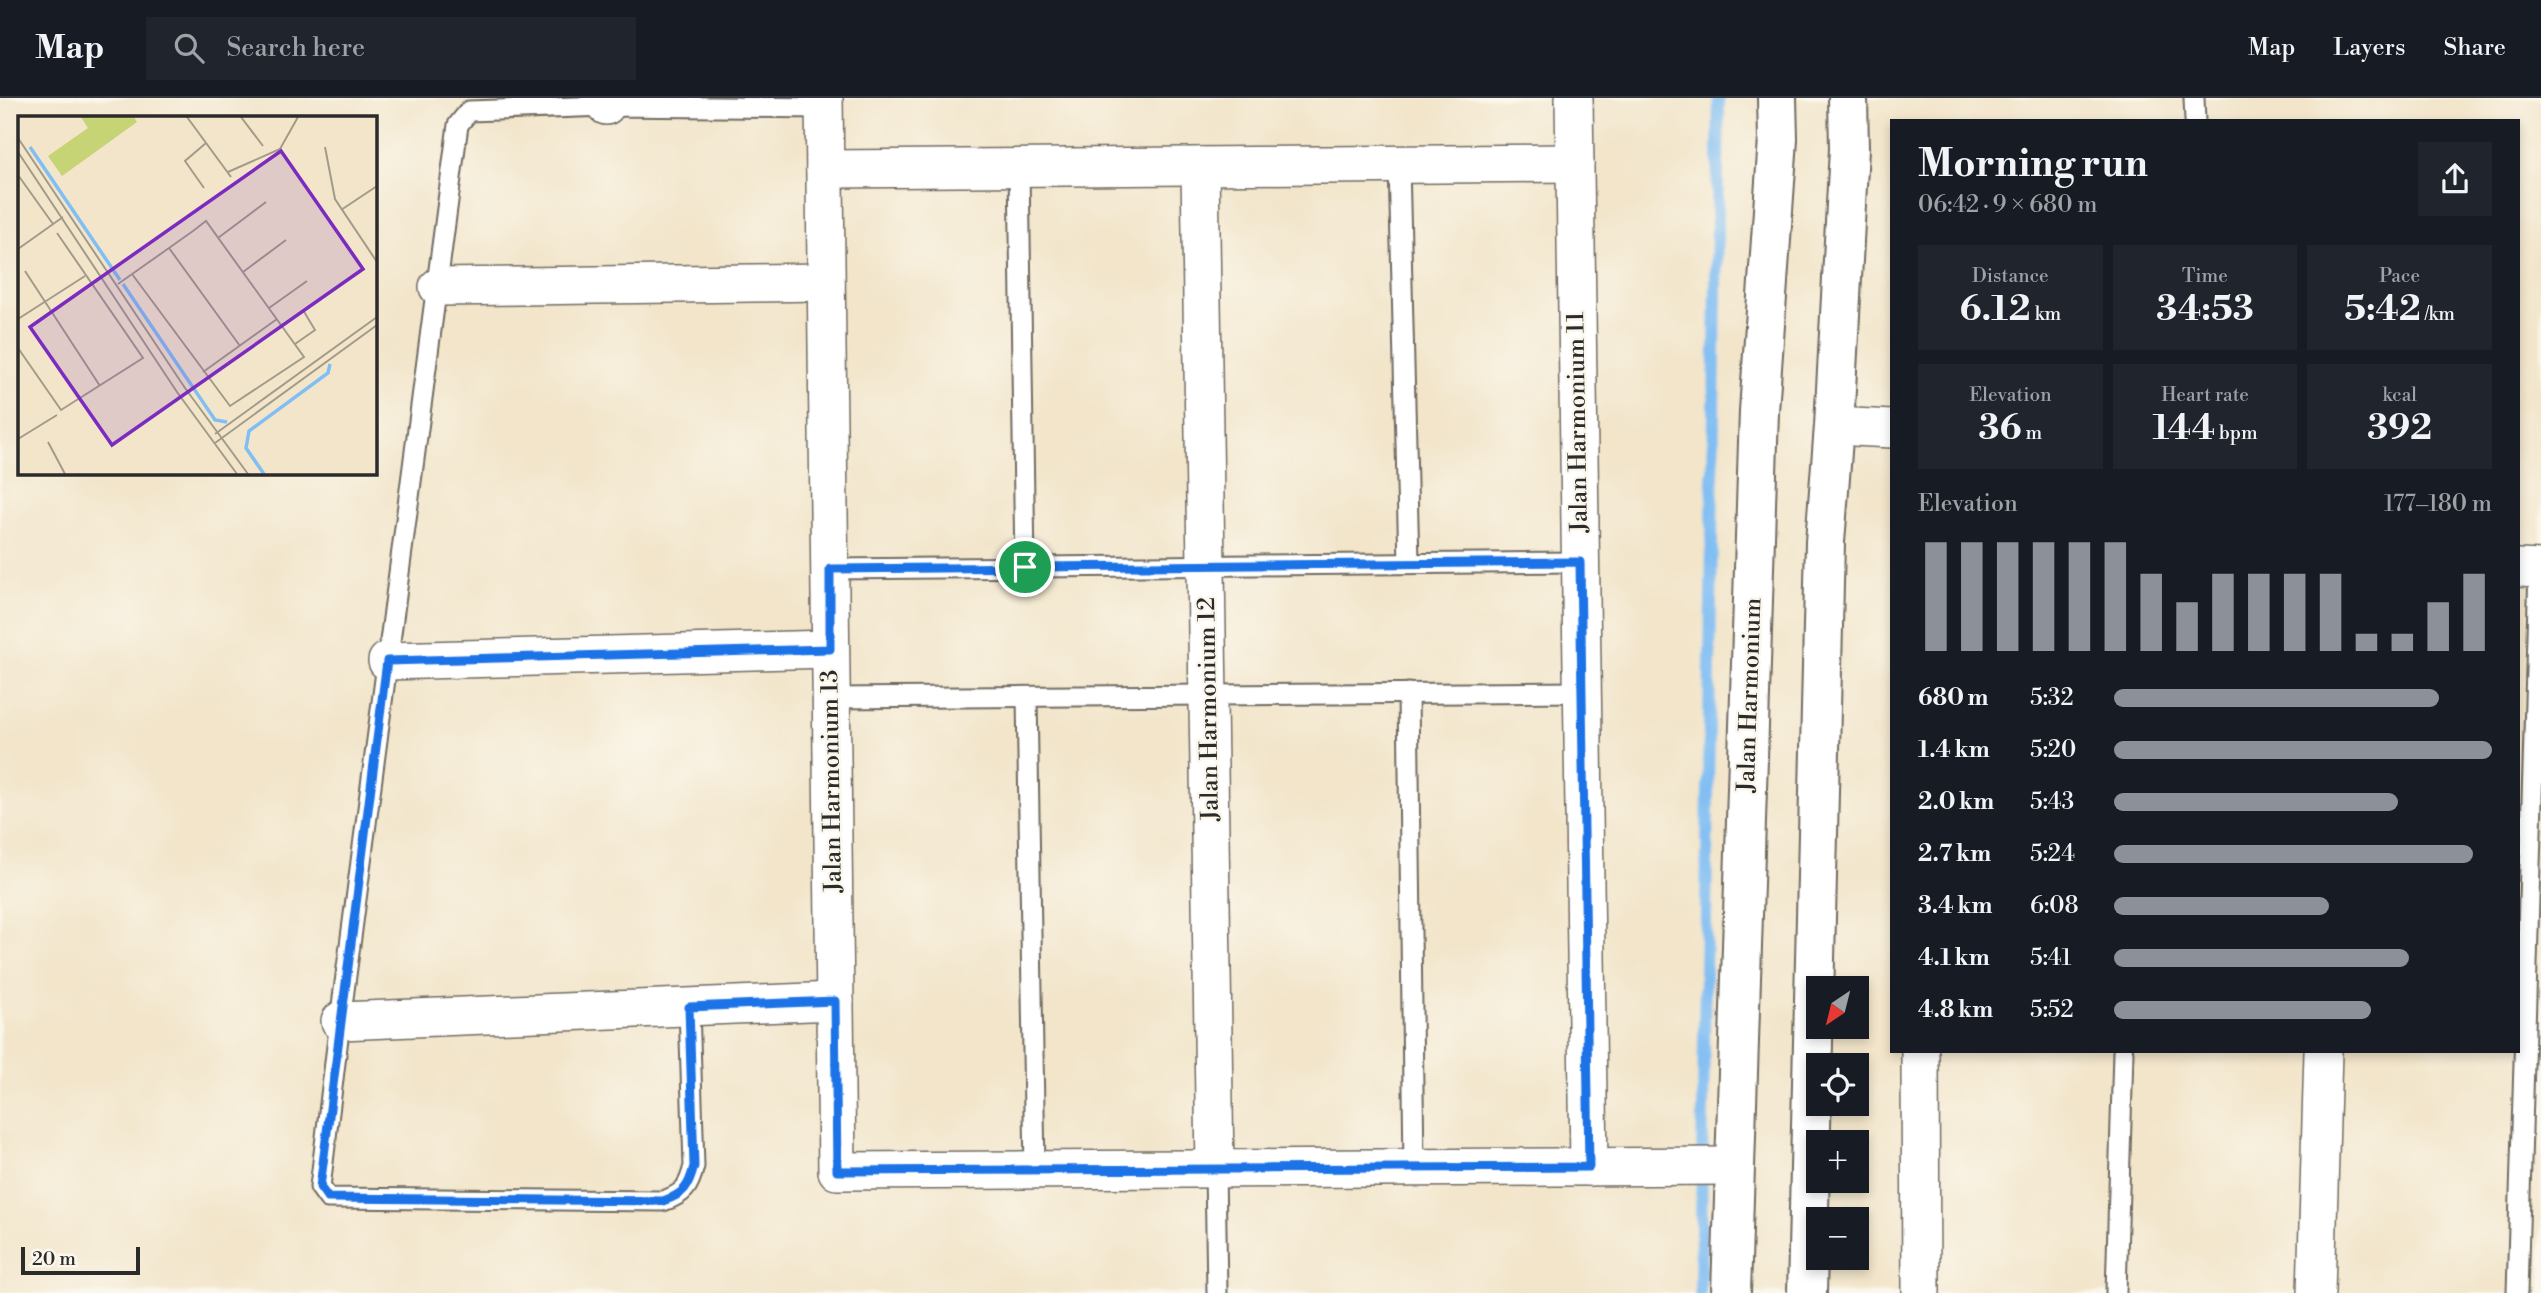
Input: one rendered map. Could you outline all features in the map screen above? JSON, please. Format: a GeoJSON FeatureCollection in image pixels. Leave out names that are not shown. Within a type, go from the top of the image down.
{"type":"FeatureCollection","features":[{"type":"Feature","properties":{"kind":"main road","name":"Jalan Harmonium"},"geometry":{"type":"LineString","coordinates":[[1731,1293],[1759,411],[1778,139],[1776,98]]}},
{"type":"Feature","properties":{"kind":"main road"},"geometry":{"type":"LineString","coordinates":[[1807,1293],[1825,542],[1849,149],[1848,98]]}},
{"type":"Feature","properties":{"kind":"street","name":"Jalan Harmonium 11"},"geometry":{"type":"LineString","coordinates":[[1574,98],[1589,1167]]}},
{"type":"Feature","properties":{"kind":"street","name":"Jalan Harmonium 13"},"geometry":{"type":"LineString","coordinates":[[824,103],[837,1171],[1035,1170]]}},
{"type":"Feature","properties":{"kind":"street"},"geometry":{"type":"LineString","coordinates":[[825,169],[1575,163]]}},
{"type":"Feature","properties":{"kind":"street","name":"Jalan Harmonium 12"},"geometry":{"type":"LineString","coordinates":[[1200,166],[1215,1169]]}},
{"type":"Feature","properties":{"kind":"street"},"geometry":{"type":"LineString","coordinates":[[438,286],[826,282]]}},
{"type":"Feature","properties":{"kind":"street"},"geometry":{"type":"LineString","coordinates":[[1834,426],[1890,429]]}},
{"type":"Feature","properties":{"kind":"street"},"geometry":{"type":"LineString","coordinates":[[387,661],[830,649]]}},
{"type":"Feature","properties":{"kind":"street"},"geometry":{"type":"LineString","coordinates":[[340,1021],[835,1001]]}},
{"type":"Feature","properties":{"kind":"street"},"geometry":{"type":"LineString","coordinates":[[1920,1053],[1921,1293]]}},
{"type":"Feature","properties":{"kind":"street"},"geometry":{"type":"LineString","coordinates":[[2316,1293],[2323,1053]]}},
{"type":"Feature","properties":{"kind":"street"},"geometry":{"type":"LineString","coordinates":[[1035,1170],[1734,1166]]}},
{"type":"Feature","properties":{"kind":"lane"},"geometry":{"type":"LineString","coordinates":[[2194,98],[2195,119]]}},
{"type":"Feature","properties":{"kind":"lane"},"geometry":{"type":"LineString","coordinates":[[689,1007],[694,1166],[691,1180],[680,1196],[663,1201],[328,1198],[320,1187],[457,133],[462,117],[469,111],[606,102],[824,103]]}},
{"type":"Feature","properties":{"kind":"lane"},"geometry":{"type":"LineString","coordinates":[[1399,165],[1409,564]]}},
{"type":"Feature","properties":{"kind":"lane"},"geometry":{"type":"LineString","coordinates":[[1019,167],[1025,567]]}},
{"type":"Feature","properties":{"kind":"lane"},"geometry":{"type":"LineString","coordinates":[[830,569],[1580,562]]}},
{"type":"Feature","properties":{"kind":"lane"},"geometry":{"type":"LineString","coordinates":[[2517,1293],[2533,569]]}},
{"type":"Feature","properties":{"kind":"lane"},"geometry":{"type":"LineString","coordinates":[[831,698],[1582,692]]}},
{"type":"Feature","properties":{"kind":"lane"},"geometry":{"type":"LineString","coordinates":[[1408,693],[1414,1168]]}},
{"type":"Feature","properties":{"kind":"lane"},"geometry":{"type":"LineString","coordinates":[[1027,697],[1035,1170]]}},
{"type":"Feature","properties":{"kind":"lane"},"geometry":{"type":"LineString","coordinates":[[2116,1293],[2123,1053]]}},
{"type":"Feature","properties":{"kind":"lane"},"geometry":{"type":"LineString","coordinates":[[1215,1169],[1217,1293]]}},
{"type":"Feature","properties":{"kind":"waterway"},"geometry":{"type":"LineString","coordinates":[[1700,1293],[1719,98]]}},
{"type":"Feature","properties":{"kind":"route"},"geometry":{"type":"LineString","coordinates":[[1580,562],[1589,1167],[837,1171],[835,1001],[689,1007],[694,1166],[691,1180],[680,1196],[663,1201],[328,1198],[323,1193],[320,1187],[387,661],[830,649],[830,569],[1025,567],[1580,562]]}}]}
